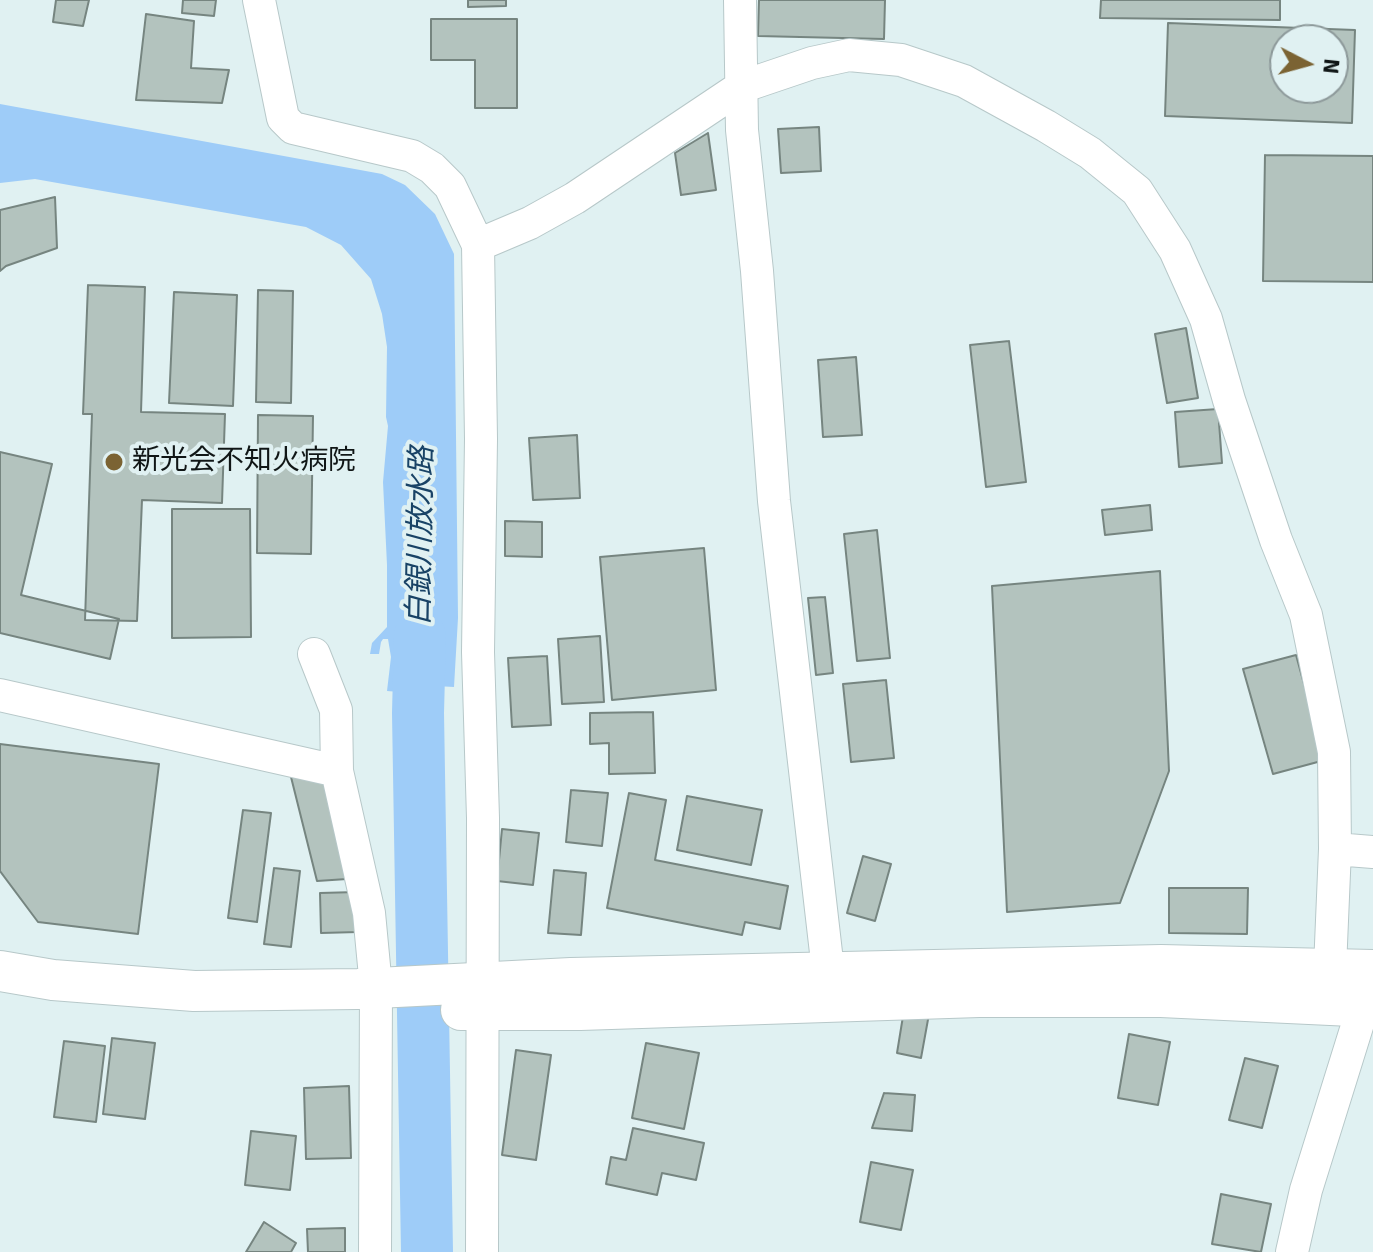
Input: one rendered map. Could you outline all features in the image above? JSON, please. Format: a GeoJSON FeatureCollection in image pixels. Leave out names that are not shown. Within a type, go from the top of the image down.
{"type":"FeatureCollection","features":[{"type":"Feature","properties":{"kind":"street"},"geometry":{"type":"LineString","coordinates":[[259,0],[283,118],[293,128],[402,153],[432,168],[450,186],[478,245],[481,439],[478,652],[483,818],[482,1252]]}},
{"type":"Feature","properties":{"kind":"street"},"geometry":{"type":"LineString","coordinates":[[740,0],[741,87],[776,515],[829,986]]}},
{"type":"Feature","properties":{"kind":"street"},"geometry":{"type":"LineString","coordinates":[[478,245],[530,223],[575,198],[741,87],[812,63],[849,55],[901,60],[964,81],[1090,153],[1137,191],[1175,250],[1206,319],[1229,400],[1276,540],[1306,615],[1334,752],[1335,849],[1330,968]]}},
{"type":"Feature","properties":{"kind":"street"},"geometry":{"type":"LineString","coordinates":[[314,654],[336,710],[337,771],[369,913],[376,1000],[375,1252]]}},
{"type":"Feature","properties":{"kind":"street"},"geometry":{"type":"LineString","coordinates":[[0,695],[337,771]]}},
{"type":"Feature","properties":{"kind":"street"},"geometry":{"type":"LineString","coordinates":[[1335,849],[1373,852]]}},
{"type":"Feature","properties":{"kind":"street"},"geometry":{"type":"LineString","coordinates":[[0,997],[123,1013],[193,1016],[376,1000],[483,997],[580,1010],[829,986],[1161,965],[1330,968],[1370,995]]}},
{"type":"Feature","properties":{"kind":"street"},"geometry":{"type":"LineString","coordinates":[[0,971],[53,980],[194,991],[376,1000]]}},
{"type":"Feature","properties":{"kind":"street"},"geometry":{"type":"LineString","coordinates":[[829,986],[1161,997],[1370,995]]}},
{"type":"Feature","properties":{"kind":"street"},"geometry":{"type":"LineString","coordinates":[[1292,1252],[1306,1190],[1370,995]]}},
{"type":"Feature","properties":{"kind":"water"},"geometry":{"type":"Polygon","coordinates":[[[0,104],[382,174],[405,185],[435,214],[454,254],[458,618],[454,687],[436,686],[434,706],[399,703],[400,692],[387,691],[391,657],[388,639],[381,642],[379,654],[370,654],[372,643],[387,627],[383,482],[388,426],[387,347],[382,314],[371,279],[341,245],[306,227],[35,179],[0,183],[0,104]]]}},
{"type":"Feature","properties":{"kind":"building"},"geometry":{"type":"Polygon","coordinates":[[[56,0],[89,0],[83,26],[53,22],[56,0]]]}},
{"type":"Feature","properties":{"kind":"building"},"geometry":{"type":"Polygon","coordinates":[[[183,0],[216,0],[214,16],[182,13],[183,0]]]}},
{"type":"Feature","properties":{"kind":"building"},"geometry":{"type":"Polygon","coordinates":[[[468,0],[506,0],[506,6],[468,7],[468,0]]]}},
{"type":"Feature","properties":{"kind":"building"},"geometry":{"type":"Polygon","coordinates":[[[759,0],[885,0],[884,39],[758,36],[759,0]]]}},
{"type":"Feature","properties":{"kind":"building"},"geometry":{"type":"Polygon","coordinates":[[[1101,0],[1280,0],[1280,20],[1100,18],[1101,0]]]}},
{"type":"Feature","properties":{"kind":"building"},"geometry":{"type":"Polygon","coordinates":[[[146,14],[194,21],[191,68],[229,70],[222,103],[136,100],[146,14]]]}},
{"type":"Feature","properties":{"kind":"building"},"geometry":{"type":"Polygon","coordinates":[[[431,19],[517,19],[517,108],[475,108],[475,60],[431,60],[431,19]]]}},
{"type":"Feature","properties":{"kind":"building"},"geometry":{"type":"Polygon","coordinates":[[[1168,23],[1269,27],[1269,104],[1349,104],[1349,30],[1355,30],[1352,123],[1165,116],[1168,23]]]}},
{"type":"Feature","properties":{"kind":"building"},"geometry":{"type":"Polygon","coordinates":[[[819,127],[821,171],[781,173],[778,129],[819,127]]]}},
{"type":"Feature","properties":{"kind":"building"},"geometry":{"type":"Polygon","coordinates":[[[708,133],[716,190],[681,195],[675,153],[708,133]]]}},
{"type":"Feature","properties":{"kind":"building"},"geometry":{"type":"Polygon","coordinates":[[[1265,155],[1373,156],[1373,282],[1263,281],[1265,155]]]}},
{"type":"Feature","properties":{"kind":"building"},"geometry":{"type":"Polygon","coordinates":[[[55,197],[57,248],[0,271],[0,210],[55,197]]]}},
{"type":"Feature","properties":{"kind":"building"},"geometry":{"type":"Polygon","coordinates":[[[88,285],[145,287],[141,412],[225,414],[222,503],[142,500],[137,621],[85,620],[92,414],[83,414],[88,285]]]}},
{"type":"Feature","properties":{"kind":"building"},"geometry":{"type":"Polygon","coordinates":[[[258,290],[293,291],[291,403],[256,402],[258,290]]]}},
{"type":"Feature","properties":{"kind":"building"},"geometry":{"type":"Polygon","coordinates":[[[174,292],[237,295],[233,406],[169,403],[174,292]]]}},
{"type":"Feature","properties":{"kind":"building"},"geometry":{"type":"Polygon","coordinates":[[[1186,328],[1198,398],[1167,403],[1155,334],[1186,328]]]}},
{"type":"Feature","properties":{"kind":"building"},"geometry":{"type":"Polygon","coordinates":[[[1009,341],[1026,482],[986,487],[970,345],[1009,341]]]}},
{"type":"Feature","properties":{"kind":"building"},"geometry":{"type":"Polygon","coordinates":[[[856,357],[862,435],[823,437],[818,360],[856,357]]]}},
{"type":"Feature","properties":{"kind":"building"},"geometry":{"type":"Polygon","coordinates":[[[1218,409],[1222,463],[1179,467],[1175,412],[1218,409]]]}},
{"type":"Feature","properties":{"kind":"building"},"geometry":{"type":"Polygon","coordinates":[[[258,415],[313,416],[311,554],[257,553],[258,415]]]}},
{"type":"Feature","properties":{"kind":"building"},"geometry":{"type":"Polygon","coordinates":[[[577,435],[580,498],[533,500],[529,438],[577,435]]]}},
{"type":"Feature","properties":{"kind":"building"},"geometry":{"type":"Polygon","coordinates":[[[0,452],[52,464],[21,595],[119,619],[110,659],[0,633],[0,452]]]}},
{"type":"Feature","properties":{"kind":"building"},"geometry":{"type":"Polygon","coordinates":[[[1150,505],[1152,530],[1105,535],[1102,510],[1150,505]]]}},
{"type":"Feature","properties":{"kind":"building"},"geometry":{"type":"Polygon","coordinates":[[[172,509],[250,509],[251,637],[172,638],[172,509]]]}},
{"type":"Feature","properties":{"kind":"building"},"geometry":{"type":"Polygon","coordinates":[[[505,521],[542,522],[542,557],[505,556],[505,521]]]}},
{"type":"Feature","properties":{"kind":"building"},"geometry":{"type":"Polygon","coordinates":[[[877,530],[890,658],[857,661],[844,534],[877,530]]]}},
{"type":"Feature","properties":{"kind":"building"},"geometry":{"type":"Polygon","coordinates":[[[704,548],[716,690],[612,700],[600,557],[704,548]]]}},
{"type":"Feature","properties":{"kind":"building"},"geometry":{"type":"Polygon","coordinates":[[[1160,571],[1169,771],[1120,903],[1007,912],[992,586],[1160,571]]]}},
{"type":"Feature","properties":{"kind":"building"},"geometry":{"type":"Polygon","coordinates":[[[825,597],[833,673],[816,675],[808,598],[825,597]]]}},
{"type":"Feature","properties":{"kind":"building"},"geometry":{"type":"Polygon","coordinates":[[[600,636],[604,702],[562,704],[558,639],[600,636]]]}},
{"type":"Feature","properties":{"kind":"building"},"geometry":{"type":"Polygon","coordinates":[[[1296,655],[1325,760],[1273,774],[1243,669],[1296,655]]]}},
{"type":"Feature","properties":{"kind":"building"},"geometry":{"type":"Polygon","coordinates":[[[547,656],[551,725],[512,727],[508,658],[547,656]]]}},
{"type":"Feature","properties":{"kind":"building"},"geometry":{"type":"Polygon","coordinates":[[[886,680],[894,758],[851,762],[843,684],[886,680]]]}},
{"type":"Feature","properties":{"kind":"building"},"geometry":{"type":"Polygon","coordinates":[[[653,712],[655,773],[609,774],[609,743],[590,744],[590,713],[653,712]]]}},
{"type":"Feature","properties":{"kind":"building"},"geometry":{"type":"Polygon","coordinates":[[[0,744],[159,764],[138,934],[38,922],[0,871],[0,744]]]}},
{"type":"Feature","properties":{"kind":"building"},"geometry":{"type":"Polygon","coordinates":[[[322,775],[347,879],[317,881],[291,777],[322,775]]]}},
{"type":"Feature","properties":{"kind":"building"},"geometry":{"type":"Polygon","coordinates":[[[571,790],[608,793],[602,846],[566,842],[571,790]]]}},
{"type":"Feature","properties":{"kind":"building"},"geometry":{"type":"Polygon","coordinates":[[[629,793],[666,800],[655,860],[788,886],[780,929],[745,922],[742,935],[607,908],[629,793]]]}},
{"type":"Feature","properties":{"kind":"building"},"geometry":{"type":"Polygon","coordinates":[[[687,796],[762,810],[751,865],[677,850],[687,796]]]}},
{"type":"Feature","properties":{"kind":"building"},"geometry":{"type":"Polygon","coordinates":[[[243,810],[271,813],[257,922],[228,918],[243,810]]]}},
{"type":"Feature","properties":{"kind":"building"},"geometry":{"type":"Polygon","coordinates":[[[502,829],[539,833],[533,885],[497,881],[502,829]]]}},
{"type":"Feature","properties":{"kind":"building"},"geometry":{"type":"Polygon","coordinates":[[[863,856],[891,864],[875,921],[847,913],[863,856]]]}},
{"type":"Feature","properties":{"kind":"building"},"geometry":{"type":"Polygon","coordinates":[[[274,868],[300,871],[291,947],[264,944],[274,868]]]}},
{"type":"Feature","properties":{"kind":"building"},"geometry":{"type":"Polygon","coordinates":[[[554,870],[586,873],[581,935],[548,933],[554,870]]]}},
{"type":"Feature","properties":{"kind":"building"},"geometry":{"type":"Polygon","coordinates":[[[1169,888],[1248,888],[1247,934],[1169,933],[1169,888]]]}},
{"type":"Feature","properties":{"kind":"building"},"geometry":{"type":"Polygon","coordinates":[[[357,892],[358,932],[321,933],[320,893],[357,892]]]}},
{"type":"Feature","properties":{"kind":"building"},"geometry":{"type":"Polygon","coordinates":[[[904,1010],[929,1014],[921,1058],[897,1053],[904,1010]]]}},
{"type":"Feature","properties":{"kind":"building"},"geometry":{"type":"Polygon","coordinates":[[[1129,1034],[1170,1042],[1158,1105],[1118,1098],[1129,1034]]]}},
{"type":"Feature","properties":{"kind":"building"},"geometry":{"type":"Polygon","coordinates":[[[112,1038],[155,1043],[145,1119],[103,1114],[112,1038]]]}},
{"type":"Feature","properties":{"kind":"building"},"geometry":{"type":"Polygon","coordinates":[[[64,1041],[105,1046],[96,1122],[54,1117],[64,1041]]]}},
{"type":"Feature","properties":{"kind":"building"},"geometry":{"type":"Polygon","coordinates":[[[646,1043],[699,1053],[684,1129],[632,1118],[646,1043]]]}},
{"type":"Feature","properties":{"kind":"building"},"geometry":{"type":"Polygon","coordinates":[[[516,1050],[551,1055],[536,1160],[502,1155],[516,1050]]]}},
{"type":"Feature","properties":{"kind":"building"},"geometry":{"type":"Polygon","coordinates":[[[1245,1058],[1278,1066],[1262,1128],[1229,1120],[1245,1058]]]}},
{"type":"Feature","properties":{"kind":"building"},"geometry":{"type":"Polygon","coordinates":[[[349,1086],[351,1158],[306,1159],[304,1088],[349,1086]]]}},
{"type":"Feature","properties":{"kind":"building"},"geometry":{"type":"Polygon","coordinates":[[[884,1093],[915,1095],[912,1131],[872,1128],[884,1093]]]}},
{"type":"Feature","properties":{"kind":"building"},"geometry":{"type":"Polygon","coordinates":[[[633,1128],[704,1143],[696,1180],[662,1173],[657,1195],[606,1184],[611,1157],[626,1160],[633,1128]]]}},
{"type":"Feature","properties":{"kind":"building"},"geometry":{"type":"Polygon","coordinates":[[[251,1131],[296,1136],[290,1190],[245,1185],[251,1131]]]}},
{"type":"Feature","properties":{"kind":"building"},"geometry":{"type":"Polygon","coordinates":[[[871,1162],[913,1170],[901,1230],[860,1222],[871,1162]]]}},
{"type":"Feature","properties":{"kind":"building"},"geometry":{"type":"Polygon","coordinates":[[[1221,1194],[1271,1204],[1261,1252],[1212,1244],[1221,1194]]]}},
{"type":"Feature","properties":{"kind":"building"},"geometry":{"type":"Polygon","coordinates":[[[264,1222],[296,1243],[291,1252],[246,1252],[264,1222]]]}},
{"type":"Feature","properties":{"kind":"building"},"geometry":{"type":"Polygon","coordinates":[[[345,1228],[345,1252],[308,1252],[307,1229],[345,1228]]]}},
{"type":"Feature","properties":{"kind":"waterway","name":"白銀川放水路"},"geometry":{"type":"LineString","coordinates":[[420,636],[418,713],[427,1252]]}},
{"type":"Feature","properties":{"kind":"place","name":"新光会不知火病院"},"geometry":{"type":"Point","coordinates":[114,462]}}]}
